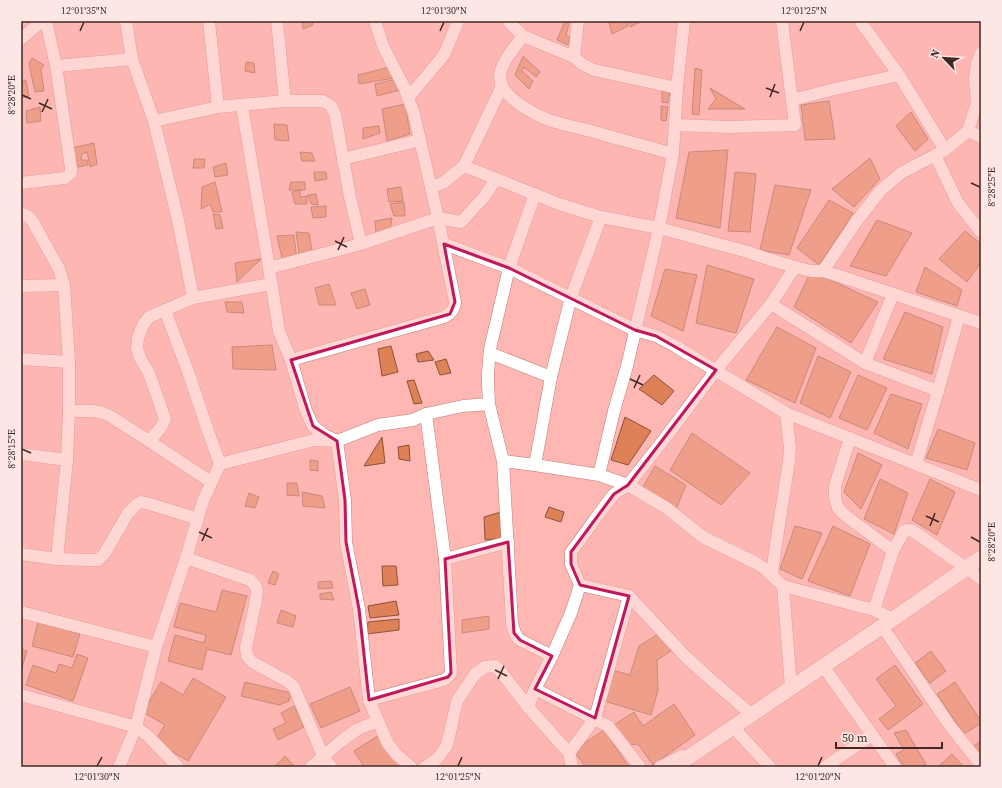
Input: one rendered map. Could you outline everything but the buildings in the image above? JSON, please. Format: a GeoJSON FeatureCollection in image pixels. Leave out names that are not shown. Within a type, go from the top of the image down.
{"type":"FeatureCollection","features":[{"type":"Feature","properties":{"kind":"street"},"geometry":{"type":"LineString","coordinates":[[21,39],[42,21]]}},
{"type":"Feature","properties":{"kind":"street"},"geometry":{"type":"LineString","coordinates":[[21,183],[65,178],[70,173],[71,168],[56,66],[46,21]]}},
{"type":"Feature","properties":{"kind":"street"},"geometry":{"type":"LineString","coordinates":[[126,21],[132,59],[154,121],[178,220],[193,298]]}},
{"type":"Feature","properties":{"kind":"street"},"geometry":{"type":"LineString","coordinates":[[209,21],[218,107]]}},
{"type":"Feature","properties":{"kind":"street"},"geometry":{"type":"LineString","coordinates":[[277,21],[285,101]]}},
{"type":"Feature","properties":{"kind":"street"},"geometry":{"type":"LineString","coordinates":[[291,360],[444,317],[454,310],[455,302],[444,244],[414,114],[405,89],[383,46],[375,21]]}},
{"type":"Feature","properties":{"kind":"street"},"geometry":{"type":"LineString","coordinates":[[408,98],[444,55],[458,21]]}},
{"type":"Feature","properties":{"kind":"street"},"geometry":{"type":"LineString","coordinates":[[508,21],[523,36],[574,57],[582,64],[594,70],[677,88]]}},
{"type":"Feature","properties":{"kind":"street"},"geometry":{"type":"LineString","coordinates":[[574,57],[578,21]]}},
{"type":"Feature","properties":{"kind":"street"},"geometry":{"type":"LineString","coordinates":[[599,475],[659,228],[673,154],[677,88],[684,21]]}},
{"type":"Feature","properties":{"kind":"street"},"geometry":{"type":"LineString","coordinates":[[675,125],[728,127],[795,125],[782,21]]}},
{"type":"Feature","properties":{"kind":"street"},"geometry":{"type":"LineString","coordinates":[[860,21],[899,75],[940,153],[958,203],[981,231]]}},
{"type":"Feature","properties":{"kind":"street"},"geometry":{"type":"LineString","coordinates":[[523,36],[504,62],[500,78],[502,86],[511,97],[524,107],[544,118],[673,154]]}},
{"type":"Feature","properties":{"kind":"street"},"geometry":{"type":"LineString","coordinates":[[824,271],[856,222],[880,191],[902,173],[940,153],[968,131],[979,103],[975,79],[977,62],[981,53]]}},
{"type":"Feature","properties":{"kind":"street"},"geometry":{"type":"LineString","coordinates":[[56,66],[132,59]]}},
{"type":"Feature","properties":{"kind":"street"},"geometry":{"type":"LineString","coordinates":[[792,100],[899,75]]}},
{"type":"Feature","properties":{"kind":"street"},"geometry":{"type":"LineString","coordinates":[[430,187],[443,182],[464,166],[502,86]]}},
{"type":"Feature","properties":{"kind":"street"},"geometry":{"type":"LineString","coordinates":[[154,121],[218,107],[285,101],[324,101],[331,106],[335,114],[350,197],[361,244]]}},
{"type":"Feature","properties":{"kind":"street"},"geometry":{"type":"LineString","coordinates":[[242,106],[279,331],[291,360],[306,411],[313,426],[324,435],[337,441]]}},
{"type":"Feature","properties":{"kind":"street"},"geometry":{"type":"LineString","coordinates":[[968,131],[981,137]]}},
{"type":"Feature","properties":{"kind":"street"},"geometry":{"type":"LineString","coordinates":[[343,159],[420,140]]}},
{"type":"Feature","properties":{"kind":"street"},"geometry":{"type":"LineString","coordinates":[[464,166],[560,204],[600,218],[659,228],[748,252],[795,267],[811,271],[824,271],[981,323]]}},
{"type":"Feature","properties":{"kind":"street"},"geometry":{"type":"LineString","coordinates":[[269,268],[361,244],[438,218],[461,222],[484,197],[496,179]]}},
{"type":"Feature","properties":{"kind":"street"},"geometry":{"type":"LineString","coordinates":[[535,194],[509,268],[492,336],[488,384],[490,404],[503,461],[512,623],[514,633],[520,640],[552,656]]}},
{"type":"Feature","properties":{"kind":"street"},"geometry":{"type":"LineString","coordinates":[[21,214],[30,218],[34,222],[60,269],[64,285],[69,362],[69,411],[57,559]]}},
{"type":"Feature","properties":{"kind":"street"},"geometry":{"type":"LineString","coordinates":[[535,465],[551,377],[571,297],[600,218]]}},
{"type":"Feature","properties":{"kind":"street"},"geometry":{"type":"LineString","coordinates":[[444,244],[509,268],[571,297],[635,330],[656,336],[716,370],[786,413],[981,490]]}},
{"type":"Feature","properties":{"kind":"street"},"geometry":{"type":"LineString","coordinates":[[528,707],[571,613],[580,585],[570,564],[571,552],[601,510],[614,494],[628,485],[716,370],[771,304],[795,267]]}},
{"type":"Feature","properties":{"kind":"street"},"geometry":{"type":"LineString","coordinates":[[149,441],[160,429],[165,420],[149,373],[140,358],[137,348],[138,338],[143,325],[149,317],[193,298],[271,284]]}},
{"type":"Feature","properties":{"kind":"street"},"geometry":{"type":"LineString","coordinates":[[21,286],[64,285]]}},
{"type":"Feature","properties":{"kind":"street"},"geometry":{"type":"LineString","coordinates":[[865,363],[893,294]]}},
{"type":"Feature","properties":{"kind":"street"},"geometry":{"type":"LineString","coordinates":[[771,304],[865,363],[938,392]]}},
{"type":"Feature","properties":{"kind":"street"},"geometry":{"type":"LineString","coordinates":[[119,767],[136,727],[156,647],[186,558],[203,500],[220,464],[165,310]]}},
{"type":"Feature","properties":{"kind":"street"},"geometry":{"type":"LineString","coordinates":[[916,464],[959,316]]}},
{"type":"Feature","properties":{"kind":"street"},"geometry":{"type":"LineString","coordinates":[[490,353],[551,377]]}},
{"type":"Feature","properties":{"kind":"street"},"geometry":{"type":"LineString","coordinates":[[21,358],[69,362]]}},
{"type":"Feature","properties":{"kind":"street"},"geometry":{"type":"LineString","coordinates":[[220,464],[314,440],[337,441],[378,425],[413,420],[426,414],[463,406],[490,404]]}},
{"type":"Feature","properties":{"kind":"street"},"geometry":{"type":"LineString","coordinates":[[69,411],[92,411],[110,416],[211,482]]}},
{"type":"Feature","properties":{"kind":"street"},"geometry":{"type":"LineString","coordinates":[[772,574],[789,461],[790,448],[786,413]]}},
{"type":"Feature","properties":{"kind":"street"},"geometry":{"type":"LineString","coordinates":[[369,700],[444,680],[450,673],[445,560],[426,414]]}},
{"type":"Feature","properties":{"kind":"street"},"geometry":{"type":"LineString","coordinates":[[850,438],[835,486],[835,498],[838,508],[846,516],[893,551]]}},
{"type":"Feature","properties":{"kind":"street"},"geometry":{"type":"LineString","coordinates":[[337,441],[345,500],[346,542],[359,609],[369,700],[388,744],[397,755],[411,767]]}},
{"type":"Feature","properties":{"kind":"street"},"geometry":{"type":"LineString","coordinates":[[21,454],[66,460]]}},
{"type":"Feature","properties":{"kind":"street"},"geometry":{"type":"LineString","coordinates":[[503,461],[599,475],[628,485],[668,509],[703,537],[756,563],[772,574],[783,586],[874,610],[888,623],[950,726],[981,764]]}},
{"type":"Feature","properties":{"kind":"street"},"geometry":{"type":"LineString","coordinates":[[21,554],[57,559],[98,560],[105,553],[128,513],[141,502],[198,519]]}},
{"type":"Feature","properties":{"kind":"street"},"geometry":{"type":"LineString","coordinates":[[874,610],[893,551],[904,531],[907,530],[913,531],[981,579]]}},
{"type":"Feature","properties":{"kind":"street"},"geometry":{"type":"LineString","coordinates":[[445,560],[508,542]]}},
{"type":"Feature","properties":{"kind":"street"},"geometry":{"type":"LineString","coordinates":[[186,558],[250,580],[255,584],[257,590],[256,600],[246,648],[247,656],[252,662],[287,681],[294,687],[323,756],[331,767]]}},
{"type":"Feature","properties":{"kind":"street"},"geometry":{"type":"LineString","coordinates":[[660,767],[710,742],[888,623],[981,558]]}},
{"type":"Feature","properties":{"kind":"street"},"geometry":{"type":"LineString","coordinates":[[580,585],[629,596],[686,657],[751,714]]}},
{"type":"Feature","properties":{"kind":"street"},"geometry":{"type":"LineString","coordinates":[[783,586],[792,687]]}},
{"type":"Feature","properties":{"kind":"street"},"geometry":{"type":"LineString","coordinates":[[569,753],[595,718],[629,596]]}},
{"type":"Feature","properties":{"kind":"street"},"geometry":{"type":"LineString","coordinates":[[21,612],[156,647]]}},
{"type":"Feature","properties":{"kind":"street"},"geometry":{"type":"LineString","coordinates":[[425,767],[437,759],[446,747],[457,701],[476,674],[485,667],[495,666],[528,707],[569,753],[572,767]]}},
{"type":"Feature","properties":{"kind":"street"},"geometry":{"type":"LineString","coordinates":[[823,666],[895,767]]}},
{"type":"Feature","properties":{"kind":"street"},"geometry":{"type":"LineString","coordinates":[[535,689],[595,718],[608,726],[640,767]]}},
{"type":"Feature","properties":{"kind":"street"},"geometry":{"type":"LineString","coordinates":[[21,695],[136,727],[148,736],[178,767]]}},
{"type":"Feature","properties":{"kind":"street"},"geometry":{"type":"LineString","coordinates":[[311,767],[341,741],[358,729],[378,721]]}},
{"type":"Feature","properties":{"kind":"street"},"geometry":{"type":"LineString","coordinates":[[733,727],[770,767]]}},
{"type":"Feature","properties":{"kind":"street"},"geometry":{"type":"LineString","coordinates":[[825,767],[872,735]]}},
{"type":"Feature","properties":{"kind":"street"},"geometry":{"type":"LineString","coordinates":[[674,767],[685,763],[710,742]]}},
{"type":"Feature","properties":{"kind":"highlighted area"},"geometry":{"type":"Polygon","coordinates":[[[444,244],[509,268],[635,330],[656,336],[716,370],[628,485],[614,494],[571,552],[571,564],[580,585],[629,596],[595,718],[535,689],[552,656],[520,640],[514,633],[508,542],[445,559],[451,673],[448,677],[369,700],[359,609],[346,542],[345,500],[337,441],[313,426],[291,360],[450,314],[455,302],[444,244]]]}}]}
